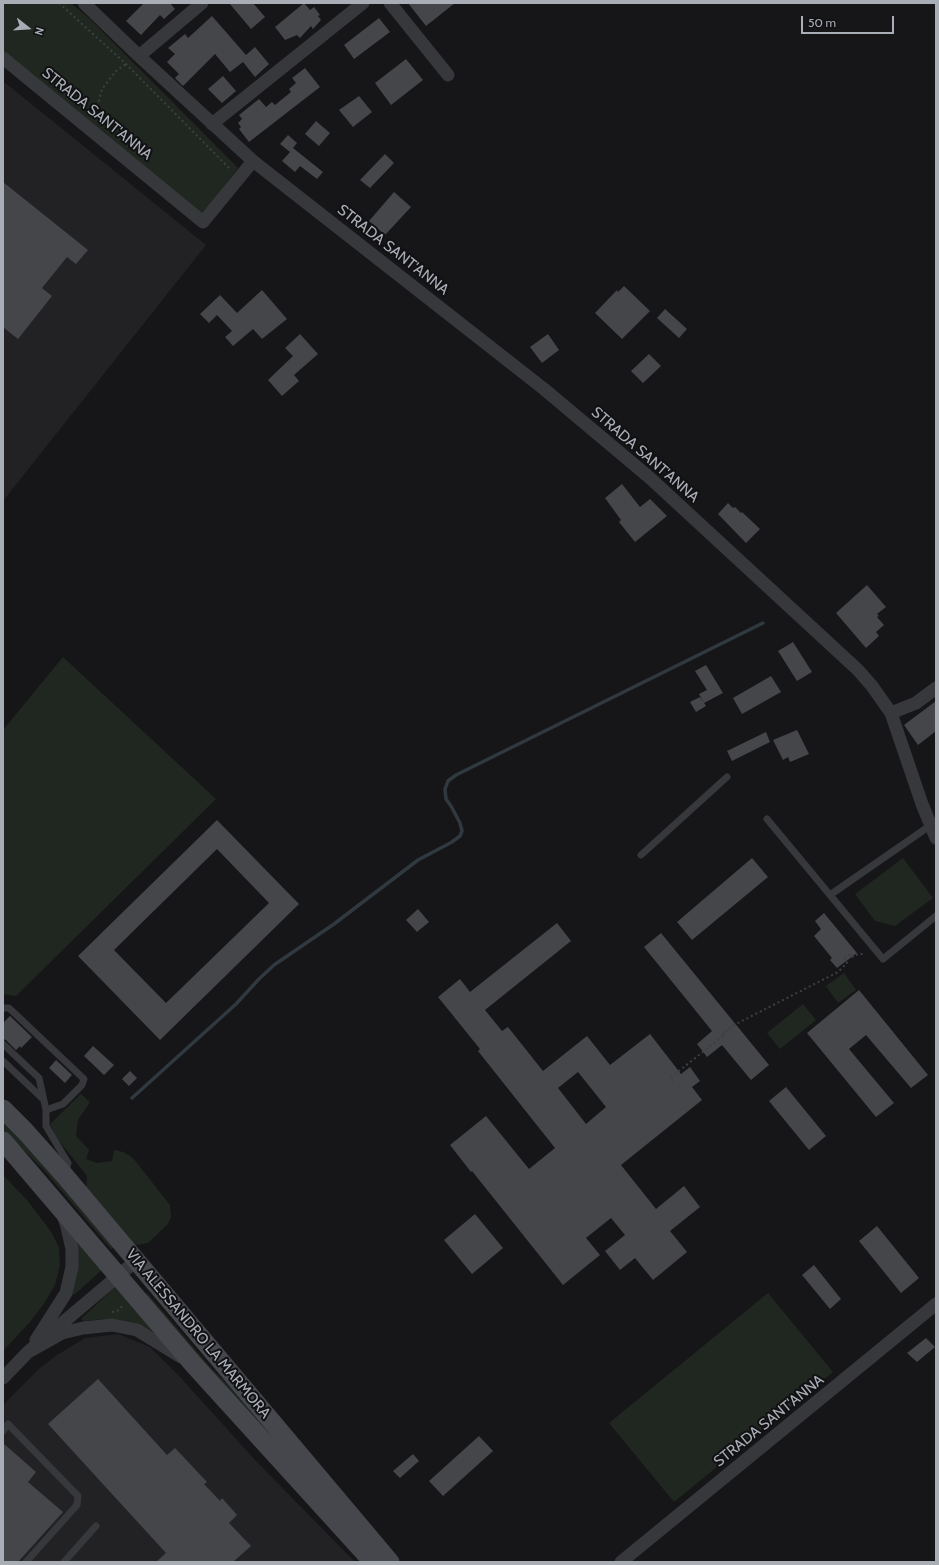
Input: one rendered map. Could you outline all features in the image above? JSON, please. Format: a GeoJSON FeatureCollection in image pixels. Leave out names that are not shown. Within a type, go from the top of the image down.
{"type":"FeatureCollection","features":[{"type":"Feature","properties":{"kind":"main road","name":"VIA ALESSANDRO LA MARMORA"},"geometry":{"type":"LineString","coordinates":[[3,1109],[25,1131],[65,1176],[137,1260],[390,1562]]}},
{"type":"Feature","properties":{"kind":"main road","name":"VIA ALESSANDRO LA MARMORA"},"geometry":{"type":"LineString","coordinates":[[3,1141],[194,1365],[373,1562]]}},
{"type":"Feature","properties":{"kind":"street","name":"STRADA SANT'ANNA"},"geometry":{"type":"LineString","coordinates":[[84,3],[253,161],[544,389],[650,478],[858,670],[872,686],[891,714],[936,838]]}},
{"type":"Feature","properties":{"kind":"street"},"geometry":{"type":"LineString","coordinates":[[139,56],[202,3]]}},
{"type":"Feature","properties":{"kind":"street"},"geometry":{"type":"LineString","coordinates":[[212,124],[363,3]]}},
{"type":"Feature","properties":{"kind":"street"},"geometry":{"type":"LineString","coordinates":[[390,3],[448,75]]}},
{"type":"Feature","properties":{"kind":"street","name":"STRADA SANT'ANNA"},"geometry":{"type":"LineString","coordinates":[[3,58],[203,222],[240,179],[253,161]]}},
{"type":"Feature","properties":{"kind":"street"},"geometry":{"type":"LineString","coordinates":[[891,714],[916,703],[936,688]]}},
{"type":"Feature","properties":{"kind":"street"},"geometry":{"type":"LineString","coordinates":[[28,1352],[66,1293],[70,1279],[72,1249],[67,1227],[60,1209]]}},
{"type":"Feature","properties":{"kind":"street"},"geometry":{"type":"LineString","coordinates":[[3,1378],[28,1352],[137,1260]]}},
{"type":"Feature","properties":{"kind":"street","name":"STRADA SANT'ANNA"},"geometry":{"type":"LineString","coordinates":[[621,1562],[936,1304]]}},
{"type":"Feature","properties":{"kind":"street"},"geometry":{"type":"LineString","coordinates":[[28,1352],[62,1333],[84,1328],[112,1325],[137,1330],[194,1365]]}},
{"type":"Feature","properties":{"kind":"lane"},"geometry":{"type":"LineString","coordinates":[[641,855],[727,777]]}},
{"type":"Feature","properties":{"kind":"lane"},"geometry":{"type":"LineString","coordinates":[[767,819],[883,959],[936,916]]}},
{"type":"Feature","properties":{"kind":"lane"},"geometry":{"type":"LineString","coordinates":[[830,895],[931,825]]}},
{"type":"Feature","properties":{"kind":"lane"},"geometry":{"type":"LineString","coordinates":[[3,1008],[9,1008],[84,1079],[82,1085],[63,1104],[46,1110]]}},
{"type":"Feature","properties":{"kind":"lane"},"geometry":{"type":"LineString","coordinates":[[3,1044],[39,1078],[46,1110],[46,1126],[68,1163],[65,1176]]}},
{"type":"Feature","properties":{"kind":"lane"},"geometry":{"type":"LineString","coordinates":[[3,1061],[44,1099]]}},
{"type":"Feature","properties":{"kind":"lane"},"geometry":{"type":"LineString","coordinates":[[3,1431],[8,1424],[78,1496],[77,1505],[26,1562]]}},
{"type":"Feature","properties":{"kind":"lane"},"geometry":{"type":"LineString","coordinates":[[64,1562],[96,1526]]}},
{"type":"Feature","properties":{"kind":"path"},"geometry":{"type":"LineString","coordinates":[[59,3],[126,64],[240,179]]}},
{"type":"Feature","properties":{"kind":"path"},"geometry":{"type":"LineString","coordinates":[[89,127],[95,118],[102,89],[116,71],[126,64]]}},
{"type":"Feature","properties":{"kind":"path"},"geometry":{"type":"LineString","coordinates":[[673,1081],[670,1078],[723,1036],[725,1036],[723,1033],[736,1024],[838,972],[847,963],[845,958],[850,954],[853,957],[858,954],[862,954],[873,946]]}},
{"type":"Feature","properties":{"kind":"shaded area"},"geometry":{"type":"Polygon","coordinates":[[[3,3],[71,3],[89,18],[238,168],[197,222],[3,62],[3,3]]]}},
{"type":"Feature","properties":{"kind":"shaded area"},"geometry":{"type":"Polygon","coordinates":[[[3,81],[206,245],[3,501],[3,81]]]}},
{"type":"Feature","properties":{"kind":"shaded area"},"geometry":{"type":"Polygon","coordinates":[[[63,657],[216,799],[16,996],[3,994],[3,730],[63,657]]]}},
{"type":"Feature","properties":{"kind":"shaded area"},"geometry":{"type":"Polygon","coordinates":[[[903,858],[933,898],[895,926],[875,921],[855,894],[903,858]]]}},
{"type":"Feature","properties":{"kind":"shaded area"},"geometry":{"type":"Polygon","coordinates":[[[844,973],[856,990],[838,1003],[826,986],[844,973]]]}},
{"type":"Feature","properties":{"kind":"shaded area"},"geometry":{"type":"Polygon","coordinates":[[[803,1004],[816,1020],[780,1049],[767,1033],[803,1004]]]}},
{"type":"Feature","properties":{"kind":"shaded area"},"geometry":{"type":"Polygon","coordinates":[[[81,1094],[90,1102],[78,1120],[76,1136],[89,1150],[86,1159],[97,1163],[112,1161],[114,1150],[123,1152],[133,1158],[170,1205],[171,1217],[168,1224],[148,1243],[137,1245],[128,1240],[86,1191],[87,1176],[56,1137],[50,1124],[81,1094]]]}},
{"type":"Feature","properties":{"kind":"shaded area"},"geometry":{"type":"Polygon","coordinates":[[[3,1117],[113,1247],[112,1249],[43,1169],[3,1130],[3,1117]]]}},
{"type":"Feature","properties":{"kind":"shaded area"},"geometry":{"type":"Polygon","coordinates":[[[3,1175],[27,1200],[52,1233],[59,1248],[60,1265],[55,1285],[43,1305],[29,1323],[3,1351],[3,1175]]]}},
{"type":"Feature","properties":{"kind":"shaded area"},"geometry":{"type":"Polygon","coordinates":[[[73,1238],[103,1269],[74,1295],[71,1294],[73,1238]]]}},
{"type":"Feature","properties":{"kind":"shaded area"},"geometry":{"type":"Polygon","coordinates":[[[116,1286],[154,1331],[153,1332],[119,1321],[102,1319],[84,1321],[81,1319],[116,1286]]]}},
{"type":"Feature","properties":{"kind":"shaded area"},"geometry":{"type":"Polygon","coordinates":[[[147,1293],[212,1369],[249,1405],[312,1485],[145,1296],[147,1293]]]}},
{"type":"Feature","properties":{"kind":"shaded area"},"geometry":{"type":"Polygon","coordinates":[[[768,1293],[833,1372],[674,1502],[609,1423],[768,1293]]]}},
{"type":"Feature","properties":{"kind":"shaded area"},"geometry":{"type":"Polygon","coordinates":[[[118,1334],[150,1347],[181,1378],[255,1460],[355,1562],[3,1562],[3,1405],[40,1368],[57,1355],[85,1338],[118,1334]]]}},
{"type":"Feature","properties":{"kind":"building"},"geometry":{"type":"Polygon","coordinates":[[[144,3],[170,3],[175,9],[164,19],[160,15],[141,35],[126,21],[144,3]]]}},
{"type":"Feature","properties":{"kind":"building"},"geometry":{"type":"Polygon","coordinates":[[[229,3],[253,3],[265,17],[251,29],[229,3]]]}},
{"type":"Feature","properties":{"kind":"building"},"geometry":{"type":"Polygon","coordinates":[[[304,3],[310,10],[314,7],[320,15],[318,16],[321,20],[313,29],[311,26],[300,38],[297,35],[285,40],[275,27],[304,3]]]}},
{"type":"Feature","properties":{"kind":"building"},"geometry":{"type":"Polygon","coordinates":[[[408,3],[455,3],[426,26],[408,3]]]}},
{"type":"Feature","properties":{"kind":"building"},"geometry":{"type":"Polygon","coordinates":[[[212,16],[246,55],[255,47],[269,64],[255,77],[243,62],[230,72],[215,54],[183,86],[175,78],[179,74],[167,62],[175,54],[168,48],[185,34],[188,38],[212,16]]]}},
{"type":"Feature","properties":{"kind":"building"},"geometry":{"type":"Polygon","coordinates":[[[379,18],[390,32],[354,59],[344,45],[379,18]]]}},
{"type":"Feature","properties":{"kind":"building"},"geometry":{"type":"Polygon","coordinates":[[[406,59],[423,80],[391,105],[375,83],[406,59]]]}},
{"type":"Feature","properties":{"kind":"building"},"geometry":{"type":"Polygon","coordinates":[[[305,68],[320,87],[249,142],[239,129],[241,127],[238,123],[242,119],[239,115],[259,99],[266,107],[272,102],[275,105],[291,92],[289,89],[296,83],[292,78],[305,68]]]}},
{"type":"Feature","properties":{"kind":"building"},"geometry":{"type":"Polygon","coordinates":[[[223,76],[236,91],[222,103],[208,89],[223,76]]]}},
{"type":"Feature","properties":{"kind":"building"},"geometry":{"type":"Polygon","coordinates":[[[359,96],[372,112],[353,127],[339,110],[359,96]]]}},
{"type":"Feature","properties":{"kind":"building"},"geometry":{"type":"Polygon","coordinates":[[[316,121],[330,133],[319,146],[305,134],[316,121]]]}},
{"type":"Feature","properties":{"kind":"building"},"geometry":{"type":"Polygon","coordinates":[[[288,135],[297,143],[293,148],[323,172],[317,179],[300,166],[295,172],[282,161],[290,152],[280,144],[288,135]]]}},
{"type":"Feature","properties":{"kind":"building"},"geometry":{"type":"Polygon","coordinates":[[[385,154],[394,163],[370,188],[360,180],[385,154]]]}},
{"type":"Feature","properties":{"kind":"building"},"geometry":{"type":"Polygon","coordinates":[[[3,182],[88,250],[76,264],[67,257],[42,288],[52,296],[18,339],[3,327],[3,182]]]}},
{"type":"Feature","properties":{"kind":"building"},"geometry":{"type":"Polygon","coordinates":[[[394,192],[411,207],[385,235],[369,221],[394,192]]]}},
{"type":"Feature","properties":{"kind":"building"},"geometry":{"type":"Polygon","coordinates":[[[624,286],[650,311],[622,339],[595,313],[617,290],[618,292],[624,286]]]}},
{"type":"Feature","properties":{"kind":"building"},"geometry":{"type":"Polygon","coordinates":[[[262,290],[287,319],[262,339],[253,329],[233,346],[225,337],[232,331],[217,315],[209,323],[200,314],[220,295],[237,313],[262,290]]]}},
{"type":"Feature","properties":{"kind":"building"},"geometry":{"type":"Polygon","coordinates":[[[665,309],[687,329],[679,338],[657,318],[665,309]]]}},
{"type":"Feature","properties":{"kind":"building"},"geometry":{"type":"Polygon","coordinates":[[[300,334],[318,354],[294,375],[299,381],[282,396],[268,380],[293,356],[285,348],[300,334]]]}},
{"type":"Feature","properties":{"kind":"building"},"geometry":{"type":"Polygon","coordinates":[[[548,334],[559,350],[542,363],[530,347],[548,334]]]}},
{"type":"Feature","properties":{"kind":"building"},"geometry":{"type":"Polygon","coordinates":[[[649,354],[661,366],[643,383],[631,371],[649,354]]]}},
{"type":"Feature","properties":{"kind":"building"},"geometry":{"type":"Polygon","coordinates":[[[622,484],[640,507],[650,499],[667,516],[635,542],[619,522],[621,520],[605,498],[622,484]]]}},
{"type":"Feature","properties":{"kind":"building"},"geometry":{"type":"Polygon","coordinates":[[[728,503],[733,508],[735,507],[741,513],[742,512],[760,529],[746,543],[718,514],[728,503]]]}},
{"type":"Feature","properties":{"kind":"building"},"geometry":{"type":"Polygon","coordinates":[[[867,585],[886,607],[877,614],[879,616],[877,617],[884,625],[876,632],[879,636],[866,648],[836,613],[867,585]]]}},
{"type":"Feature","properties":{"kind":"building"},"geometry":{"type":"Polygon","coordinates":[[[793,642],[812,672],[797,681],[778,651],[793,642]]]}},
{"type":"Feature","properties":{"kind":"building"},"geometry":{"type":"Polygon","coordinates":[[[706,665],[723,693],[704,703],[699,694],[707,690],[695,671],[706,665]]]}},
{"type":"Feature","properties":{"kind":"building"},"geometry":{"type":"Polygon","coordinates":[[[771,676],[781,692],[742,714],[733,698],[771,676]]]}},
{"type":"Feature","properties":{"kind":"building"},"geometry":{"type":"Polygon","coordinates":[[[700,697],[706,706],[696,712],[690,702],[700,697]]]}},
{"type":"Feature","properties":{"kind":"building"},"geometry":{"type":"Polygon","coordinates":[[[936,701],[936,731],[918,745],[904,725],[936,701]]]}},
{"type":"Feature","properties":{"kind":"building"},"geometry":{"type":"Polygon","coordinates":[[[797,730],[809,754],[790,762],[788,757],[783,760],[773,740],[797,730]]]}},
{"type":"Feature","properties":{"kind":"building"},"geometry":{"type":"Polygon","coordinates":[[[766,732],[770,742],[732,761],[727,751],[766,732]]]}},
{"type":"Feature","properties":{"kind":"building"},"geometry":{"type":"Polygon","coordinates":[[[217,820],[299,904],[160,1040],[78,956],[217,820]],[[217,849],[114,950],[166,1003],[269,903],[217,849]]]}},
{"type":"Feature","properties":{"kind":"building"},"geometry":{"type":"Polygon","coordinates":[[[752,858],[768,877],[692,940],[677,922],[752,858]]]}},
{"type":"Feature","properties":{"kind":"building"},"geometry":{"type":"Polygon","coordinates":[[[418,909],[429,922],[417,932],[406,920],[418,909]]]}},
{"type":"Feature","properties":{"kind":"building"},"geometry":{"type":"Polygon","coordinates":[[[824,913],[857,953],[837,968],[830,960],[832,958],[814,936],[821,929],[815,921],[824,913]]]}},
{"type":"Feature","properties":{"kind":"building"},"geometry":{"type":"Polygon","coordinates":[[[557,923],[571,941],[485,1010],[502,1031],[508,1027],[543,1071],[587,1036],[610,1065],[650,1034],[681,1074],[690,1067],[700,1081],[692,1087],[702,1100],[621,1165],[656,1209],[684,1186],[700,1207],[670,1231],[687,1252],[653,1280],[635,1258],[620,1270],[605,1251],[625,1235],[611,1218],[586,1238],[600,1255],[563,1285],[450,1145],[486,1116],[529,1169],[555,1148],[478,1051],[480,1049],[438,997],[460,979],[470,992],[557,923]],[[578,1072],[558,1088],[586,1124],[606,1107],[578,1072]]]}},
{"type":"Feature","properties":{"kind":"building"},"geometry":{"type":"Polygon","coordinates":[[[661,933],[769,1065],[751,1080],[722,1045],[707,1057],[697,1044],[712,1031],[644,947],[661,933]]]}},
{"type":"Feature","properties":{"kind":"building"},"geometry":{"type":"Polygon","coordinates":[[[859,990],[928,1075],[911,1088],[866,1035],[849,1049],[894,1103],[876,1117],[807,1033],[859,990]]]}},
{"type":"Feature","properties":{"kind":"building"},"geometry":{"type":"Polygon","coordinates":[[[10,1016],[32,1037],[21,1048],[20,1046],[16,1050],[3,1039],[3,1023],[10,1016]]]}},
{"type":"Feature","properties":{"kind":"building"},"geometry":{"type":"Polygon","coordinates":[[[93,1046],[114,1065],[104,1075],[84,1056],[93,1046]]]}},
{"type":"Feature","properties":{"kind":"building"},"geometry":{"type":"Polygon","coordinates":[[[56,1060],[72,1075],[65,1083],[49,1068],[56,1060]]]}},
{"type":"Feature","properties":{"kind":"building"},"geometry":{"type":"Polygon","coordinates":[[[130,1071],[137,1078],[129,1086],[122,1079],[130,1071]]]}},
{"type":"Feature","properties":{"kind":"building"},"geometry":{"type":"Polygon","coordinates":[[[786,1087],[826,1136],[809,1150],[769,1101],[786,1087]]]}},
{"type":"Feature","properties":{"kind":"building"},"geometry":{"type":"Polygon","coordinates":[[[475,1214],[503,1248],[472,1274],[444,1240],[475,1214]]]}},
{"type":"Feature","properties":{"kind":"building"},"geometry":{"type":"Polygon","coordinates":[[[877,1226],[919,1278],[901,1293],[859,1241],[877,1226]]]}},
{"type":"Feature","properties":{"kind":"building"},"geometry":{"type":"Polygon","coordinates":[[[814,1265],[841,1299],[830,1309],[802,1275],[814,1265]]]}},
{"type":"Feature","properties":{"kind":"building"},"geometry":{"type":"Polygon","coordinates":[[[926,1338],[935,1347],[917,1362],[907,1353],[926,1338]]]}},
{"type":"Feature","properties":{"kind":"building"},"geometry":{"type":"Polygon","coordinates":[[[98,1379],[167,1455],[175,1448],[207,1482],[204,1484],[220,1501],[222,1498],[237,1515],[229,1523],[251,1546],[233,1562],[156,1562],[166,1553],[48,1424],[98,1379]]]}},
{"type":"Feature","properties":{"kind":"building"},"geometry":{"type":"Polygon","coordinates":[[[479,1436],[493,1451],[443,1496],[429,1481],[479,1436]]]}},
{"type":"Feature","properties":{"kind":"building"},"geometry":{"type":"Polygon","coordinates":[[[3,1443],[36,1472],[28,1482],[63,1512],[18,1562],[3,1562],[3,1443]]]}},
{"type":"Feature","properties":{"kind":"building"},"geometry":{"type":"Polygon","coordinates":[[[413,1454],[419,1461],[400,1478],[393,1471],[413,1454]]]}},
{"type":"Feature","properties":{"kind":"waterway"},"geometry":{"type":"LineString","coordinates":[[132,1098],[236,1004],[274,965],[334,924],[418,860],[452,842],[460,836],[462,831],[460,823],[446,799],[445,789],[448,781],[456,775],[763,623]]}}]}
